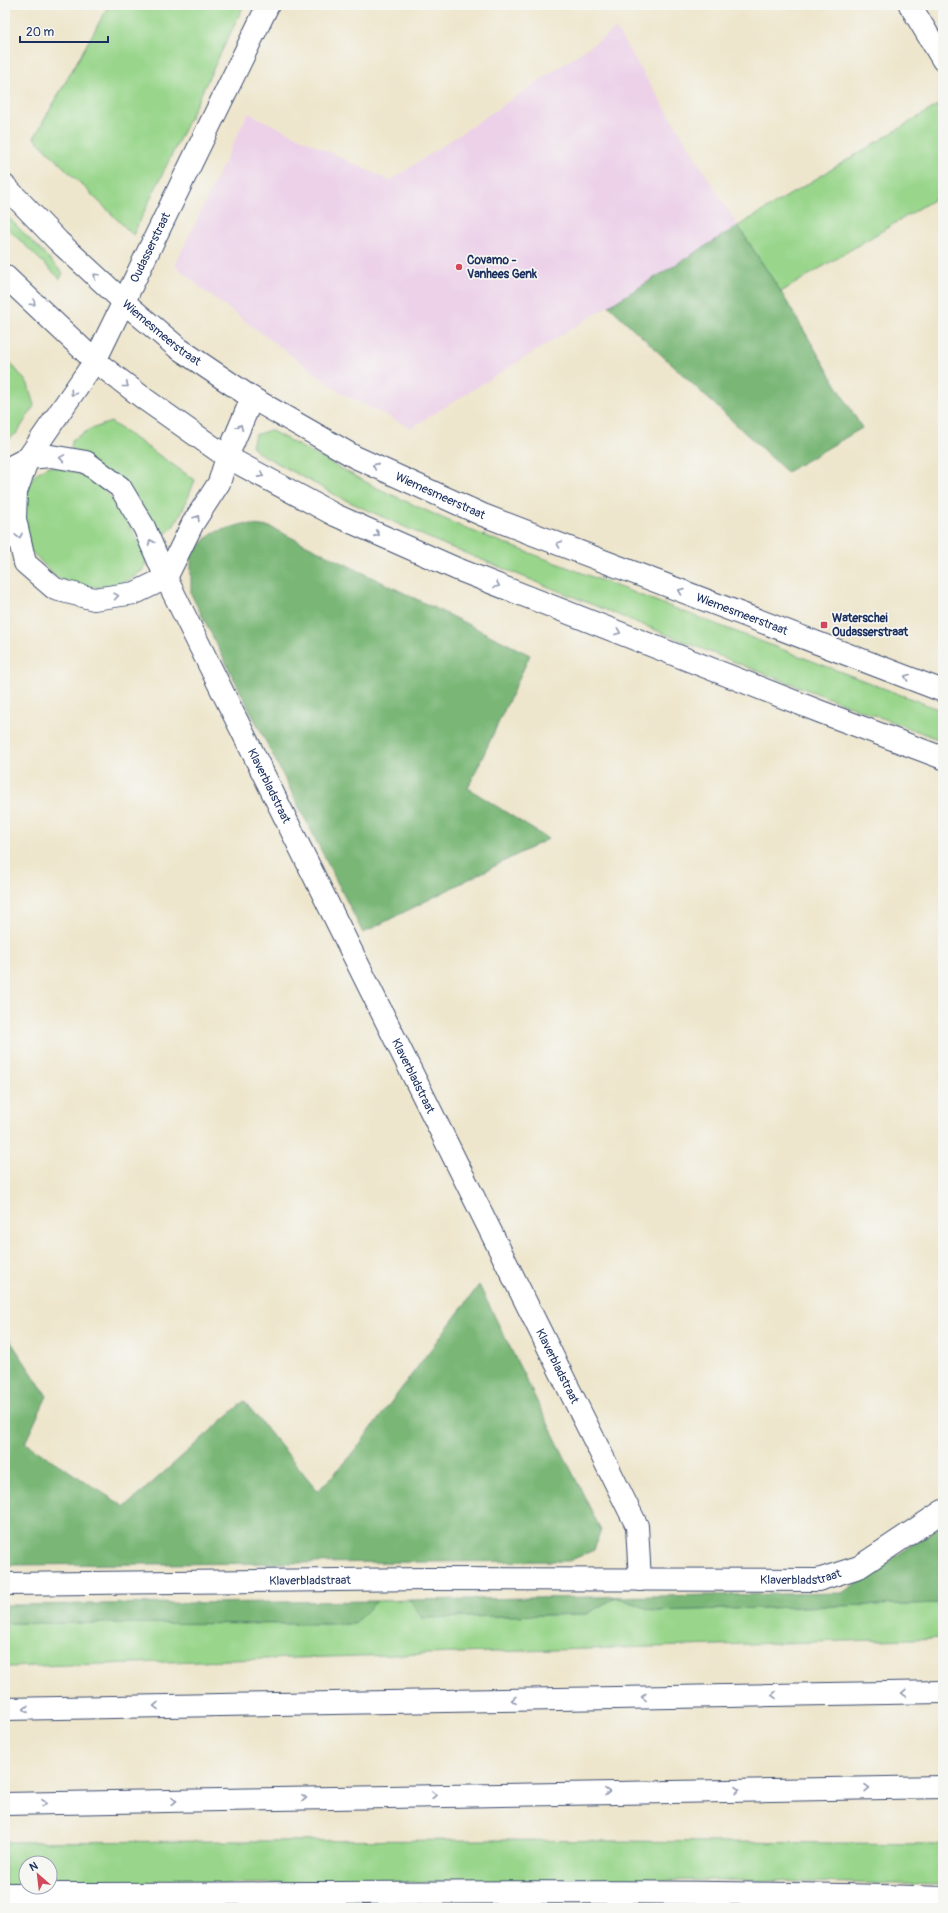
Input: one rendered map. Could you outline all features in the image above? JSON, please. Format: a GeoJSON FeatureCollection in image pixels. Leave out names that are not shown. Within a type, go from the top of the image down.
{"type":"FeatureCollection","features":[{"type":"Feature","properties":{"kind":"main road","name":"Oudasserstraat"},"geometry":{"type":"LineString","coordinates":[[5,470],[28,458],[95,361],[125,303],[135,276],[268,5]]}},
{"type":"Feature","properties":{"kind":"main road"},"geometry":{"type":"LineString","coordinates":[[910,5],[943,60]]}},
{"type":"Feature","properties":{"kind":"main road","name":"Wiemesmeerstraat"},"geometry":{"type":"LineString","coordinates":[[5,186],[58,241],[125,303],[178,348],[252,398],[355,457],[483,515],[943,691]]}},
{"type":"Feature","properties":{"kind":"main road"},"geometry":{"type":"LineString","coordinates":[[5,276],[95,361],[146,400],[227,457],[335,515],[457,569],[821,712],[943,758]]}},
{"type":"Feature","properties":{"kind":"main road"},"geometry":{"type":"LineString","coordinates":[[28,458],[16,492],[15,559],[55,589],[94,599],[135,593],[166,578],[193,523],[219,483],[227,457],[252,398]]}},
{"type":"Feature","properties":{"kind":"main road","name":"Klaverbladstraat"},"geometry":{"type":"LineString","coordinates":[[28,458],[51,456],[86,462],[120,487],[144,526],[166,578],[637,1526],[640,1580]]}},
{"type":"Feature","properties":{"kind":"main road","name":"Klaverbladstraat"},"geometry":{"type":"LineString","coordinates":[[5,1584],[427,1579],[818,1580],[859,1567],[943,1511]]}},
{"type":"Feature","properties":{"kind":"main road"},"geometry":{"type":"LineString","coordinates":[[5,1709],[943,1692]]}},
{"type":"Feature","properties":{"kind":"main road"},"geometry":{"type":"LineString","coordinates":[[5,1804],[943,1787]]}},
{"type":"Feature","properties":{"kind":"main road"},"geometry":{"type":"LineString","coordinates":[[5,1894],[376,1892],[829,1901],[943,1898]]}},
{"type":"Feature","properties":{"kind":"shaded area"},"geometry":{"type":"Polygon","coordinates":[[[616,29],[738,226],[411,428],[343,394],[201,288],[175,265],[248,113],[390,181],[616,29]]]}},
{"type":"Feature","properties":{"kind":"green space"},"geometry":{"type":"Polygon","coordinates":[[[109,5],[244,5],[133,235],[34,138],[109,5]]]}},
{"type":"Feature","properties":{"kind":"green space"},"geometry":{"type":"Polygon","coordinates":[[[943,102],[943,194],[781,292],[738,226],[943,102]]]}},
{"type":"Feature","properties":{"kind":"green space"},"geometry":{"type":"Polygon","coordinates":[[[5,214],[63,273],[60,279],[5,226],[5,214]]]}},
{"type":"Feature","properties":{"kind":"green space"},"geometry":{"type":"Polygon","coordinates":[[[738,226],[781,292],[862,428],[787,472],[609,306],[738,226]]]}},
{"type":"Feature","properties":{"kind":"green space"},"geometry":{"type":"Polygon","coordinates":[[[5,356],[28,384],[34,406],[17,433],[5,442],[5,356]]]}},
{"type":"Feature","properties":{"kind":"green space"},"geometry":{"type":"Polygon","coordinates":[[[111,422],[195,480],[182,512],[172,528],[160,537],[71,449],[72,440],[91,429],[111,422]]]}},
{"type":"Feature","properties":{"kind":"green space"},"geometry":{"type":"Polygon","coordinates":[[[270,430],[377,488],[462,527],[943,711],[943,741],[747,667],[440,543],[343,499],[257,452],[252,445],[255,435],[270,430]]]}},
{"type":"Feature","properties":{"kind":"green space"},"geometry":{"type":"Polygon","coordinates":[[[49,466],[70,471],[87,478],[111,497],[129,524],[147,558],[144,569],[131,579],[110,587],[77,587],[55,576],[30,550],[22,499],[35,474],[49,466]]]}},
{"type":"Feature","properties":{"kind":"green space"},"geometry":{"type":"Polygon","coordinates":[[[243,524],[270,527],[530,655],[468,788],[548,839],[363,933],[191,594],[191,555],[212,533],[243,524]]]}},
{"type":"Feature","properties":{"kind":"green space"},"geometry":{"type":"Polygon","coordinates":[[[479,1285],[601,1530],[594,1550],[569,1561],[5,1565],[5,1333],[47,1396],[25,1443],[125,1507],[244,1401],[318,1491],[350,1457],[479,1285]]]}},
{"type":"Feature","properties":{"kind":"green space"},"geometry":{"type":"Polygon","coordinates":[[[943,1524],[943,1603],[654,1611],[616,1597],[586,1614],[422,1618],[410,1600],[842,1593],[943,1524]]]}},
{"type":"Feature","properties":{"kind":"green space"},"geometry":{"type":"Polygon","coordinates":[[[616,1597],[654,1611],[943,1603],[943,1638],[5,1667],[5,1623],[354,1624],[377,1601],[410,1600],[422,1618],[586,1614],[616,1597]]]}},
{"type":"Feature","properties":{"kind":"green space"},"geometry":{"type":"Polygon","coordinates":[[[377,1601],[354,1624],[5,1623],[5,1605],[377,1601]]]}},
{"type":"Feature","properties":{"kind":"green space"},"geometry":{"type":"Polygon","coordinates":[[[497,1840],[943,1844],[943,1885],[717,1880],[58,1885],[58,1855],[18,1855],[18,1886],[5,1886],[5,1842],[497,1840]]]}},
{"type":"Feature","properties":{"kind":"place","name":"Covamo - Vanhees Genk"},"geometry":{"type":"Point","coordinates":[459,267]}},
{"type":"Feature","properties":{"kind":"place","name":"Waterschei Oudasserstraat"},"geometry":{"type":"Point","coordinates":[824,625]}}]}
